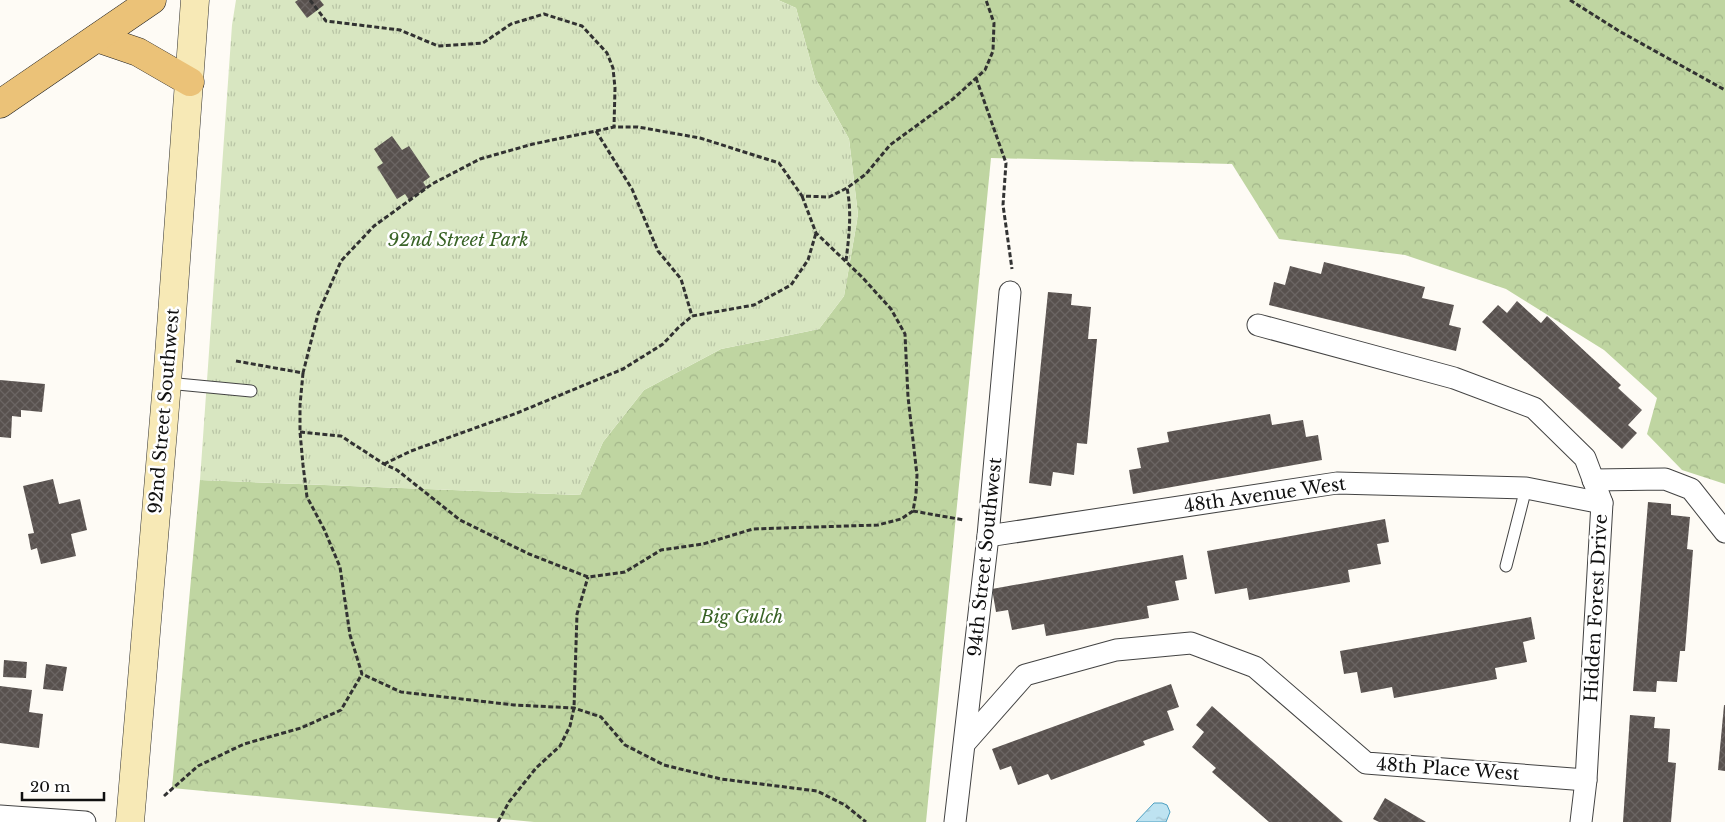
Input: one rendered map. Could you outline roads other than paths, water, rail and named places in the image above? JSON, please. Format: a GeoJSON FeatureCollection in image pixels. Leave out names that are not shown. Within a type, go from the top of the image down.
{"type":"FeatureCollection","features":[{"type":"Feature","properties":{"kind":"main road"},"geometry":{"type":"LineString","coordinates":[[0,104],[152,0]]}},
{"type":"Feature","properties":{"kind":"main road"},"geometry":{"type":"LineString","coordinates":[[97,38],[138,52],[190,82]]}},
{"type":"Feature","properties":{"kind":"street","name":"92nd Street Southwest"},"geometry":{"type":"LineString","coordinates":[[130,822],[167,383],[196,0]]}},
{"type":"Feature","properties":{"kind":"street","name":"94th Street Southwest"},"geometry":{"type":"LineString","coordinates":[[955,822],[988,536],[1010,292]]}},
{"type":"Feature","properties":{"kind":"street","name":"Hidden Forest Drive"},"geometry":{"type":"LineString","coordinates":[[1258,325],[1454,378],[1534,408],[1585,458],[1602,503],[1586,780],[1581,822]]}},
{"type":"Feature","properties":{"kind":"street"},"geometry":{"type":"LineString","coordinates":[[1593,480],[1665,479],[1674,482],[1691,489],[1725,532]]}},
{"type":"Feature","properties":{"kind":"street","name":"48th Avenue West"},"geometry":{"type":"LineString","coordinates":[[988,536],[1337,483],[1526,488],[1602,503]]}},
{"type":"Feature","properties":{"kind":"street","name":"48th Place West"},"geometry":{"type":"LineString","coordinates":[[965,743],[1024,676],[1116,650],[1191,643],[1255,667],[1366,763],[1586,780]]}},
{"type":"Feature","properties":{"kind":"street"},"geometry":{"type":"LineString","coordinates":[[0,816],[85,822]]}},
{"type":"Feature","properties":{"kind":"lane"},"geometry":{"type":"LineString","coordinates":[[167,383],[251,391]]}},
{"type":"Feature","properties":{"kind":"lane"},"geometry":{"type":"LineString","coordinates":[[1506,566],[1526,488]]}},
{"type":"Feature","properties":{"kind":"water"},"geometry":{"type":"Polygon","coordinates":[[[1154,803],[1167,805],[1170,812],[1166,822],[1136,822],[1154,803]]]}},
{"type":"Feature","properties":{"kind":"park label","name":"92nd Street Park"},"geometry":{"type":"Point","coordinates":[458,240]}},
{"type":"Feature","properties":{"kind":"park label","name":"Big Gulch"},"geometry":{"type":"Point","coordinates":[742,617]}}]}
